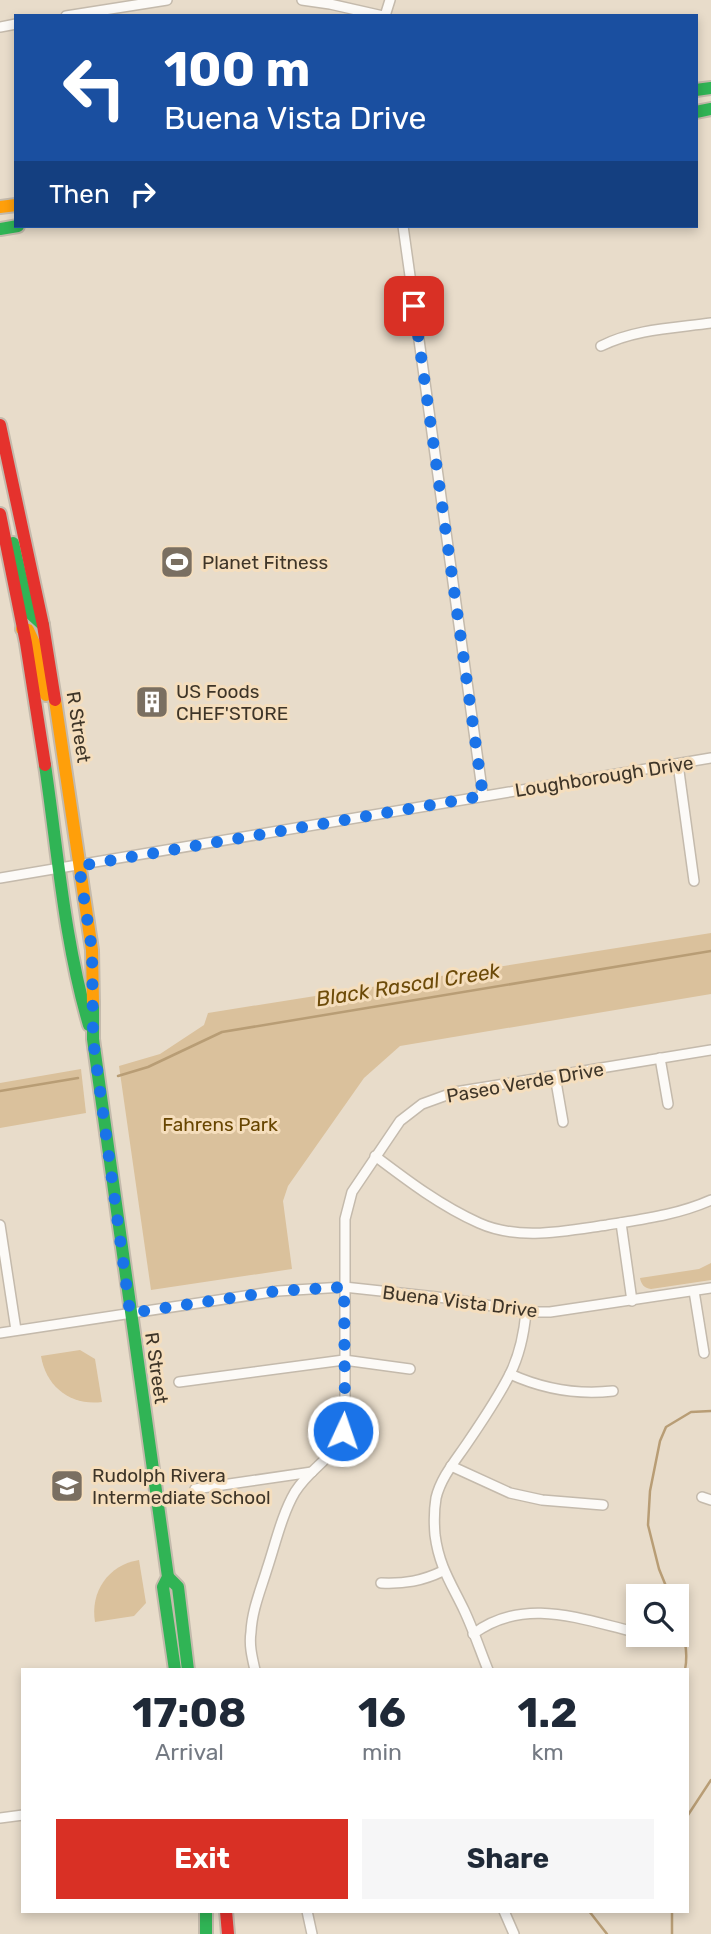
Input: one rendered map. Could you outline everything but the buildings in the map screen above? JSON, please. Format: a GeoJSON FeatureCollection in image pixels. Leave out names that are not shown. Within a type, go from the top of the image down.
{"type":"FeatureCollection","features":[{"type":"Feature","properties":{"kind":"street"},"geometry":{"type":"LineString","coordinates":[[79,14],[167,0]]}},
{"type":"Feature","properties":{"kind":"street"},"geometry":{"type":"LineString","coordinates":[[302,0],[376,14]]}},
{"type":"Feature","properties":{"kind":"street"},"geometry":{"type":"LineString","coordinates":[[403,228],[483,796]]}},
{"type":"Feature","properties":{"kind":"street"},"geometry":{"type":"LineString","coordinates":[[601,346],[633,333],[711,323]]}},
{"type":"Feature","properties":{"kind":"street","name":"R Street"},"geometry":{"type":"LineString","coordinates":[[0,425],[4,461],[43,625],[92,950],[93,1039],[168,1577],[163,1587],[175,1668]]}},
{"type":"Feature","properties":{"kind":"street","name":"R Street"},"geometry":{"type":"LineString","coordinates":[[0,514],[46,771],[58,869],[80,997],[93,1039]]}},
{"type":"Feature","properties":{"kind":"street"},"geometry":{"type":"LineString","coordinates":[[4,532],[12,541],[15,550],[28,608],[43,625]]}},
{"type":"Feature","properties":{"kind":"street"},"geometry":{"type":"LineString","coordinates":[[22,629],[29,630],[34,639],[46,696],[56,709]]}},
{"type":"Feature","properties":{"kind":"street","name":"Loughborough Drive"},"geometry":{"type":"LineString","coordinates":[[0,878],[711,758]]}},
{"type":"Feature","properties":{"kind":"street"},"geometry":{"type":"LineString","coordinates":[[678,764],[694,881]]}},
{"type":"Feature","properties":{"kind":"street","name":"Paseo Verde Drive"},"geometry":{"type":"LineString","coordinates":[[255,1668],[251,1651],[254,1611],[281,1526],[295,1493],[312,1472],[331,1455],[343,1431],[345,1219],[348,1205],[352,1192],[400,1121],[422,1104],[455,1092],[711,1050]]}},
{"type":"Feature","properties":{"kind":"street"},"geometry":{"type":"LineString","coordinates":[[660,1058],[668,1104]]}},
{"type":"Feature","properties":{"kind":"street"},"geometry":{"type":"LineString","coordinates":[[555,1076],[563,1122]]}},
{"type":"Feature","properties":{"kind":"street"},"geometry":{"type":"LineString","coordinates":[[375,1156],[428,1196],[479,1223],[492,1228],[526,1233],[621,1223],[680,1212],[711,1200]]}},
{"type":"Feature","properties":{"kind":"street"},"geometry":{"type":"LineString","coordinates":[[621,1223],[632,1301]]}},
{"type":"Feature","properties":{"kind":"street"},"geometry":{"type":"LineString","coordinates":[[0,1225],[16,1331]]}},
{"type":"Feature","properties":{"kind":"street","name":"Buena Vista Drive"},"geometry":{"type":"LineString","coordinates":[[0,1333],[278,1291],[344,1287],[446,1298],[526,1312],[550,1312],[711,1288]]}},
{"type":"Feature","properties":{"kind":"street"},"geometry":{"type":"LineString","coordinates":[[694,1291],[704,1353]]}},
{"type":"Feature","properties":{"kind":"street"},"geometry":{"type":"LineString","coordinates":[[487,1668],[464,1611],[443,1571],[435,1537],[436,1500],[451,1466],[510,1374],[520,1350],[526,1312]]}},
{"type":"Feature","properties":{"kind":"street"},"geometry":{"type":"LineString","coordinates":[[179,1382],[344,1360],[410,1369]]}},
{"type":"Feature","properties":{"kind":"street"},"geometry":{"type":"LineString","coordinates":[[510,1374],[560,1390],[613,1391]]}},
{"type":"Feature","properties":{"kind":"street"},"geometry":{"type":"LineString","coordinates":[[451,1466],[510,1493],[542,1500],[603,1505]]}},
{"type":"Feature","properties":{"kind":"street"},"geometry":{"type":"LineString","coordinates":[[195,1489],[312,1472]]}},
{"type":"Feature","properties":{"kind":"street"},"geometry":{"type":"LineString","coordinates":[[381,1583],[409,1583],[443,1571]]}},
{"type":"Feature","properties":{"kind":"street","name":"R Street"},"geometry":{"type":"LineString","coordinates":[[168,1577],[178,1587],[188,1668]]}},
{"type":"Feature","properties":{"kind":"street"},"geometry":{"type":"LineString","coordinates":[[473,1634],[488,1623],[534,1613],[565,1615],[626,1630]]}},
{"type":"Feature","properties":{"kind":"street"},"geometry":{"type":"LineString","coordinates":[[0,1818],[21,1815]]}},
{"type":"Feature","properties":{"kind":"street"},"geometry":{"type":"LineString","coordinates":[[206,1913],[206,1934]]}},
{"type":"Feature","properties":{"kind":"street"},"geometry":{"type":"LineString","coordinates":[[226,1913],[228,1934]]}},
{"type":"Feature","properties":{"kind":"street"},"geometry":{"type":"LineString","coordinates":[[307,1913],[312,1934]]}},
{"type":"Feature","properties":{"kind":"street"},"geometry":{"type":"LineString","coordinates":[[505,1913],[514,1934]]}},
{"type":"Feature","properties":{"kind":"green space","name":"Fahrens Park"},"geometry":{"type":"Polygon","coordinates":[[[711,933],[711,994],[400,1046],[364,1078],[288,1186],[283,1201],[292,1269],[151,1290],[119,1066],[160,1054],[204,1025],[208,1013],[711,933]]]}},
{"type":"Feature","properties":{"kind":"green space"},"geometry":{"type":"Polygon","coordinates":[[[81,1069],[86,1113],[0,1128],[0,1083],[81,1069]]]}},
{"type":"Feature","properties":{"kind":"green space"},"geometry":{"type":"Polygon","coordinates":[[[711,1263],[711,1280],[651,1289],[645,1287],[640,1280],[699,1269],[711,1263]]]}},
{"type":"Feature","properties":{"kind":"green space"},"geometry":{"type":"Polygon","coordinates":[[[80,1350],[95,1359],[102,1402],[80,1401],[70,1397],[48,1377],[41,1356],[80,1350]]]}},
{"type":"Feature","properties":{"kind":"green space"},"geometry":{"type":"Polygon","coordinates":[[[139,1560],[146,1603],[134,1616],[95,1622],[95,1600],[104,1582],[118,1568],[139,1560]]]}},
{"type":"Feature","properties":{"kind":"waterway","name":"Black Rascal Creek"},"geometry":{"type":"LineString","coordinates":[[118,1076],[148,1067],[222,1032],[711,951]]}},
{"type":"Feature","properties":{"kind":"waterway","name":"Black Rascal Creek"},"geometry":{"type":"LineString","coordinates":[[0,1091],[78,1078]]}},
{"type":"Feature","properties":{"kind":"waterway"},"geometry":{"type":"LineString","coordinates":[[665,1584],[648,1525],[650,1491],[660,1441],[666,1427],[691,1412],[711,1411]]}},
{"type":"Feature","properties":{"kind":"waterway"},"geometry":{"type":"LineString","coordinates":[[685,1668],[686,1647]]}},
{"type":"Feature","properties":{"kind":"waterway"},"geometry":{"type":"LineString","coordinates":[[689,1813],[711,1780]]}},
{"type":"Feature","properties":{"kind":"waterway"},"geometry":{"type":"LineString","coordinates":[[591,1913],[607,1934]]}},
{"type":"Feature","properties":{"kind":"waterway"},"geometry":{"type":"LineString","coordinates":[[672,1913],[672,1934]]}},
{"type":"Feature","properties":{"kind":"traffic: fast"},"geometry":{"type":"LineString","coordinates":[[698,90],[711,88]]}},
{"type":"Feature","properties":{"kind":"traffic: fast"},"geometry":{"type":"LineString","coordinates":[[698,112],[711,109]]}},
{"type":"Feature","properties":{"kind":"traffic: fast"},"geometry":{"type":"LineString","coordinates":[[0,229],[14,227]]}},
{"type":"Feature","properties":{"kind":"traffic: fast"},"geometry":{"type":"LineString","coordinates":[[13,543],[28,608],[43,625]]}},
{"type":"Feature","properties":{"kind":"traffic: fast"},"geometry":{"type":"LineString","coordinates":[[45,765],[62,896],[73,961],[89,1025]]}},
{"type":"Feature","properties":{"kind":"traffic: fast"},"geometry":{"type":"LineString","coordinates":[[93,1004],[93,1039],[168,1577],[163,1587],[175,1668]]}},
{"type":"Feature","properties":{"kind":"traffic: fast"},"geometry":{"type":"LineString","coordinates":[[168,1577],[178,1587],[188,1668]]}},
{"type":"Feature","properties":{"kind":"traffic: fast"},"geometry":{"type":"LineString","coordinates":[[206,1913],[206,1934]]}},
{"type":"Feature","properties":{"kind":"traffic: slow"},"geometry":{"type":"LineString","coordinates":[[0,207],[14,205]]}},
{"type":"Feature","properties":{"kind":"traffic: slow"},"geometry":{"type":"LineString","coordinates":[[22,629],[28,630],[36,647],[46,695]]}},
{"type":"Feature","properties":{"kind":"traffic: slow"},"geometry":{"type":"LineString","coordinates":[[55,700],[92,950],[93,1004]]}},
{"type":"Feature","properties":{"kind":"traffic: jam"},"geometry":{"type":"LineString","coordinates":[[0,425],[43,625],[55,700]]}},
{"type":"Feature","properties":{"kind":"traffic: jam"},"geometry":{"type":"LineString","coordinates":[[0,514],[26,643],[45,765]]}},
{"type":"Feature","properties":{"kind":"traffic: jam"},"geometry":{"type":"LineString","coordinates":[[226,1913],[228,1934]]}},
{"type":"Feature","properties":{"kind":"place","name":"Planet Fitness"},"geometry":{"type":"Point","coordinates":[177,562]}},
{"type":"Feature","properties":{"kind":"place","name":"US Foods CHEF'STORE"},"geometry":{"type":"Point","coordinates":[152,702]}},
{"type":"Feature","properties":{"kind":"place","name":"Rudolph Rivera Intermediate School"},"geometry":{"type":"Point","coordinates":[67,1486]}},
{"type":"Feature","properties":{"kind":"route"},"geometry":{"type":"LineString","coordinates":[[343,1431],[344,1287],[278,1291],[130,1313],[93,1039],[92,950],[79,866],[483,796],[414,306]]}}]}
